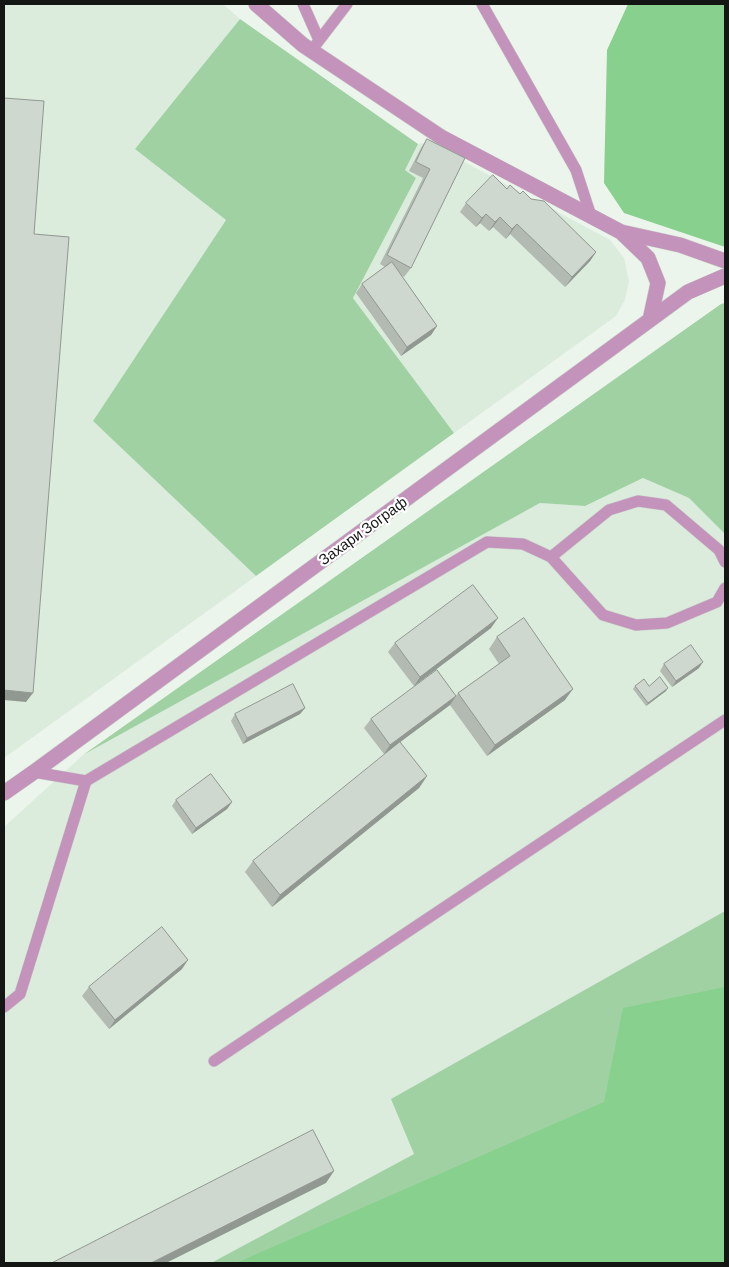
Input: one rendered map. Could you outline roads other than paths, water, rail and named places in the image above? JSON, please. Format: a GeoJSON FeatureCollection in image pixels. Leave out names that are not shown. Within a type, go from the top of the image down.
{"type":"FeatureCollection","features":[{"type":"Feature","properties":{"kind":"street"},"geometry":{"type":"LineString","coordinates":[[256,4],[303,45],[315,46],[441,137],[621,232],[680,245],[725,261]]}},
{"type":"Feature","properties":{"kind":"street"},"geometry":{"type":"LineString","coordinates":[[621,232],[648,258],[658,283],[650,320]]}},
{"type":"Feature","properties":{"kind":"street","name":"Захари Зограф"},"geometry":{"type":"LineString","coordinates":[[4,793],[688,292],[725,276]]}},
{"type":"Feature","properties":{"kind":"lane"},"geometry":{"type":"LineString","coordinates":[[303,4],[315,46]]}},
{"type":"Feature","properties":{"kind":"lane"},"geometry":{"type":"LineString","coordinates":[[315,46],[347,4]]}},
{"type":"Feature","properties":{"kind":"lane"},"geometry":{"type":"LineString","coordinates":[[482,4],[576,170],[591,216]]}},
{"type":"Feature","properties":{"kind":"lane"},"geometry":{"type":"LineString","coordinates":[[551,557],[608,510],[638,501],[666,505],[719,550],[725,562]]}},
{"type":"Feature","properties":{"kind":"lane"},"geometry":{"type":"LineString","coordinates":[[34,772],[86,781],[487,542],[523,544],[551,557],[603,615],[636,625],[667,623],[721,606],[725,588]]}},
{"type":"Feature","properties":{"kind":"lane"},"geometry":{"type":"LineString","coordinates":[[214,1061],[725,720]]}},
{"type":"Feature","properties":{"kind":"lane"},"geometry":{"type":"LineString","coordinates":[[4,1007],[20,994],[86,781]]}}]}
